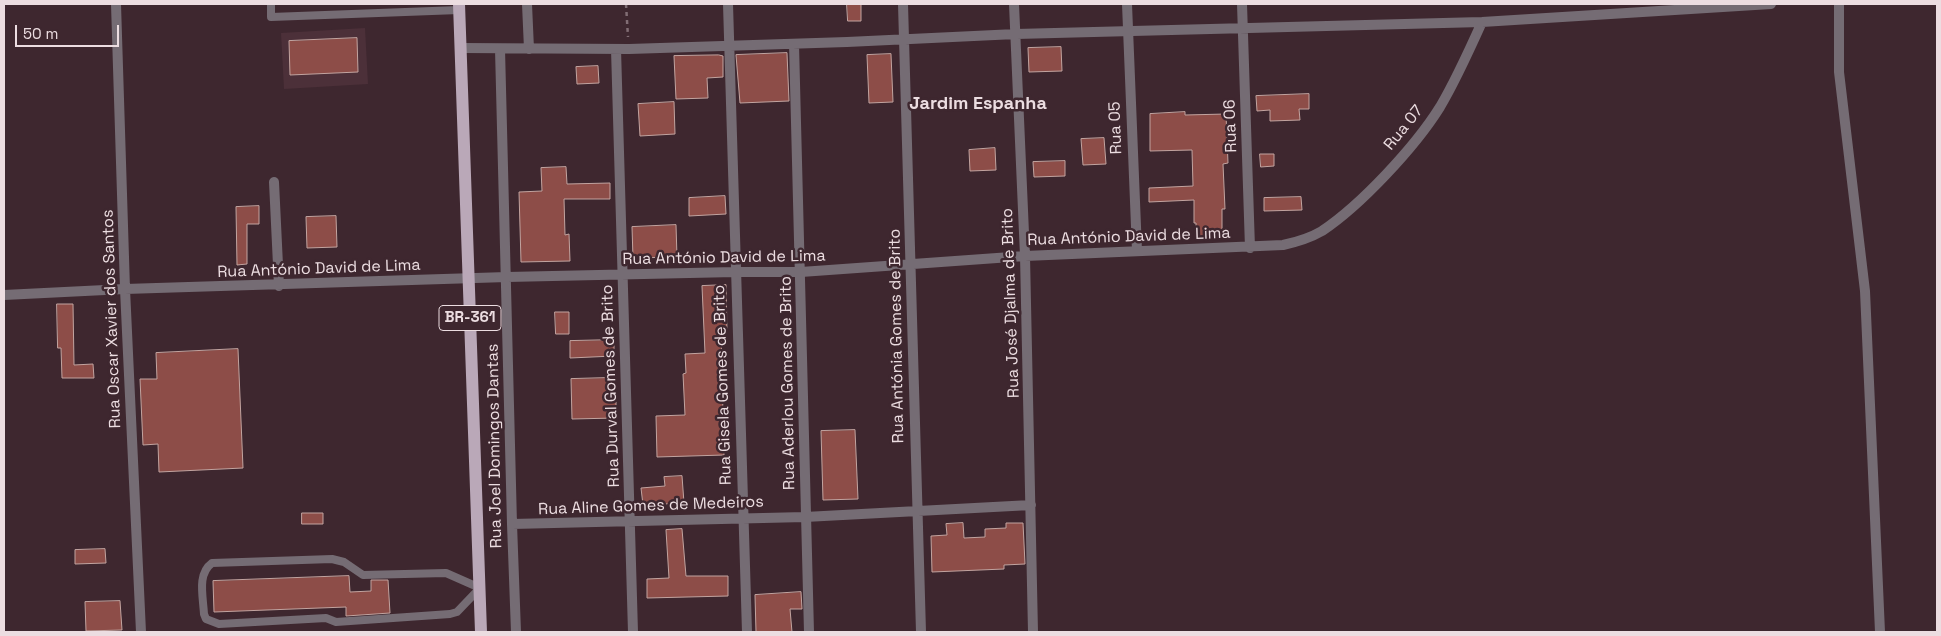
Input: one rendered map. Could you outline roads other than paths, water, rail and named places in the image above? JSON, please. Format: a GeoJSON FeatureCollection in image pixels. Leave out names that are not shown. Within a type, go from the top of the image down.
{"type":"FeatureCollection","features":[{"type":"Feature","properties":{"kind":"main road","name":"BR-361"},"geometry":{"type":"LineString","coordinates":[[459,7],[481,632]]}},
{"type":"Feature","properties":{"kind":"street","name":"Rua Oscar Xavier dos Santos"},"geometry":{"type":"LineString","coordinates":[[116,4],[125,289],[141,632]]}},
{"type":"Feature","properties":{"kind":"street"},"geometry":{"type":"LineString","coordinates":[[527,4],[529,49]]}},
{"type":"Feature","properties":{"kind":"street","name":"Rua Gisela Gomes de Brito"},"geometry":{"type":"LineString","coordinates":[[728,4],[742,518],[747,632]]}},
{"type":"Feature","properties":{"kind":"street","name":"Rua Antónia Gomes de Brito"},"geometry":{"type":"LineString","coordinates":[[903,4],[916,512],[921,632]]}},
{"type":"Feature","properties":{"kind":"street","name":"Rua José Djalma de Brito"},"geometry":{"type":"LineString","coordinates":[[1014,4],[1025,256],[1033,632]]}},
{"type":"Feature","properties":{"kind":"street","name":"Rua 05"},"geometry":{"type":"LineString","coordinates":[[1127,4],[1137,251]]}},
{"type":"Feature","properties":{"kind":"street","name":"Rua 06"},"geometry":{"type":"LineString","coordinates":[[1242,4],[1250,248]]}},
{"type":"Feature","properties":{"kind":"street"},"geometry":{"type":"LineString","coordinates":[[461,48],[629,49],[1016,34],[1482,22],[1771,4]]}},
{"type":"Feature","properties":{"kind":"street"},"geometry":{"type":"LineString","coordinates":[[1839,4],[1838,72],[1864,291],[1880,632]]}},
{"type":"Feature","properties":{"kind":"street","name":"Rua 07"},"geometry":{"type":"LineString","coordinates":[[1321,231],[1342,215],[1385,175],[1439,109],[1462,69],[1482,22]]}},
{"type":"Feature","properties":{"kind":"street","name":"Rua Aderlou Gomes de Brito"},"geometry":{"type":"LineString","coordinates":[[794,44],[809,632]]}},
{"type":"Feature","properties":{"kind":"street","name":"Rua Joel Domingos Dantas"},"geometry":{"type":"LineString","coordinates":[[500,49],[516,632]]}},
{"type":"Feature","properties":{"kind":"street","name":"Rua Durval Gomes de Brito"},"geometry":{"type":"LineString","coordinates":[[616,49],[633,632]]}},
{"type":"Feature","properties":{"kind":"street"},"geometry":{"type":"LineString","coordinates":[[274,182],[279,286]]}},
{"type":"Feature","properties":{"kind":"street","name":"Rua António David de Lima"},"geometry":{"type":"LineString","coordinates":[[4,295],[125,289],[279,286],[469,278],[801,272],[911,266],[1025,256],[1283,246],[1304,240],[1321,231]]}},
{"type":"Feature","properties":{"kind":"street","name":"Rua Aline Gomes de Medeiros"},"geometry":{"type":"LineString","coordinates":[[512,524],[805,517],[1031,505]]}},
{"type":"Feature","properties":{"kind":"lane"},"geometry":{"type":"LineString","coordinates":[[271,4],[271,17],[459,7]]}},
{"type":"Feature","properties":{"kind":"lane"},"geometry":{"type":"LineString","coordinates":[[332,560],[344,562],[363,575],[446,573],[480,588],[457,612],[450,614],[336,622],[326,618],[219,624],[206,619],[204,614],[202,579],[206,567],[212,562],[332,560]]}},
{"type":"Feature","properties":{"kind":"district","name":"Jardim Espanha"},"geometry":{"type":"Point","coordinates":[978,104]}}]}
